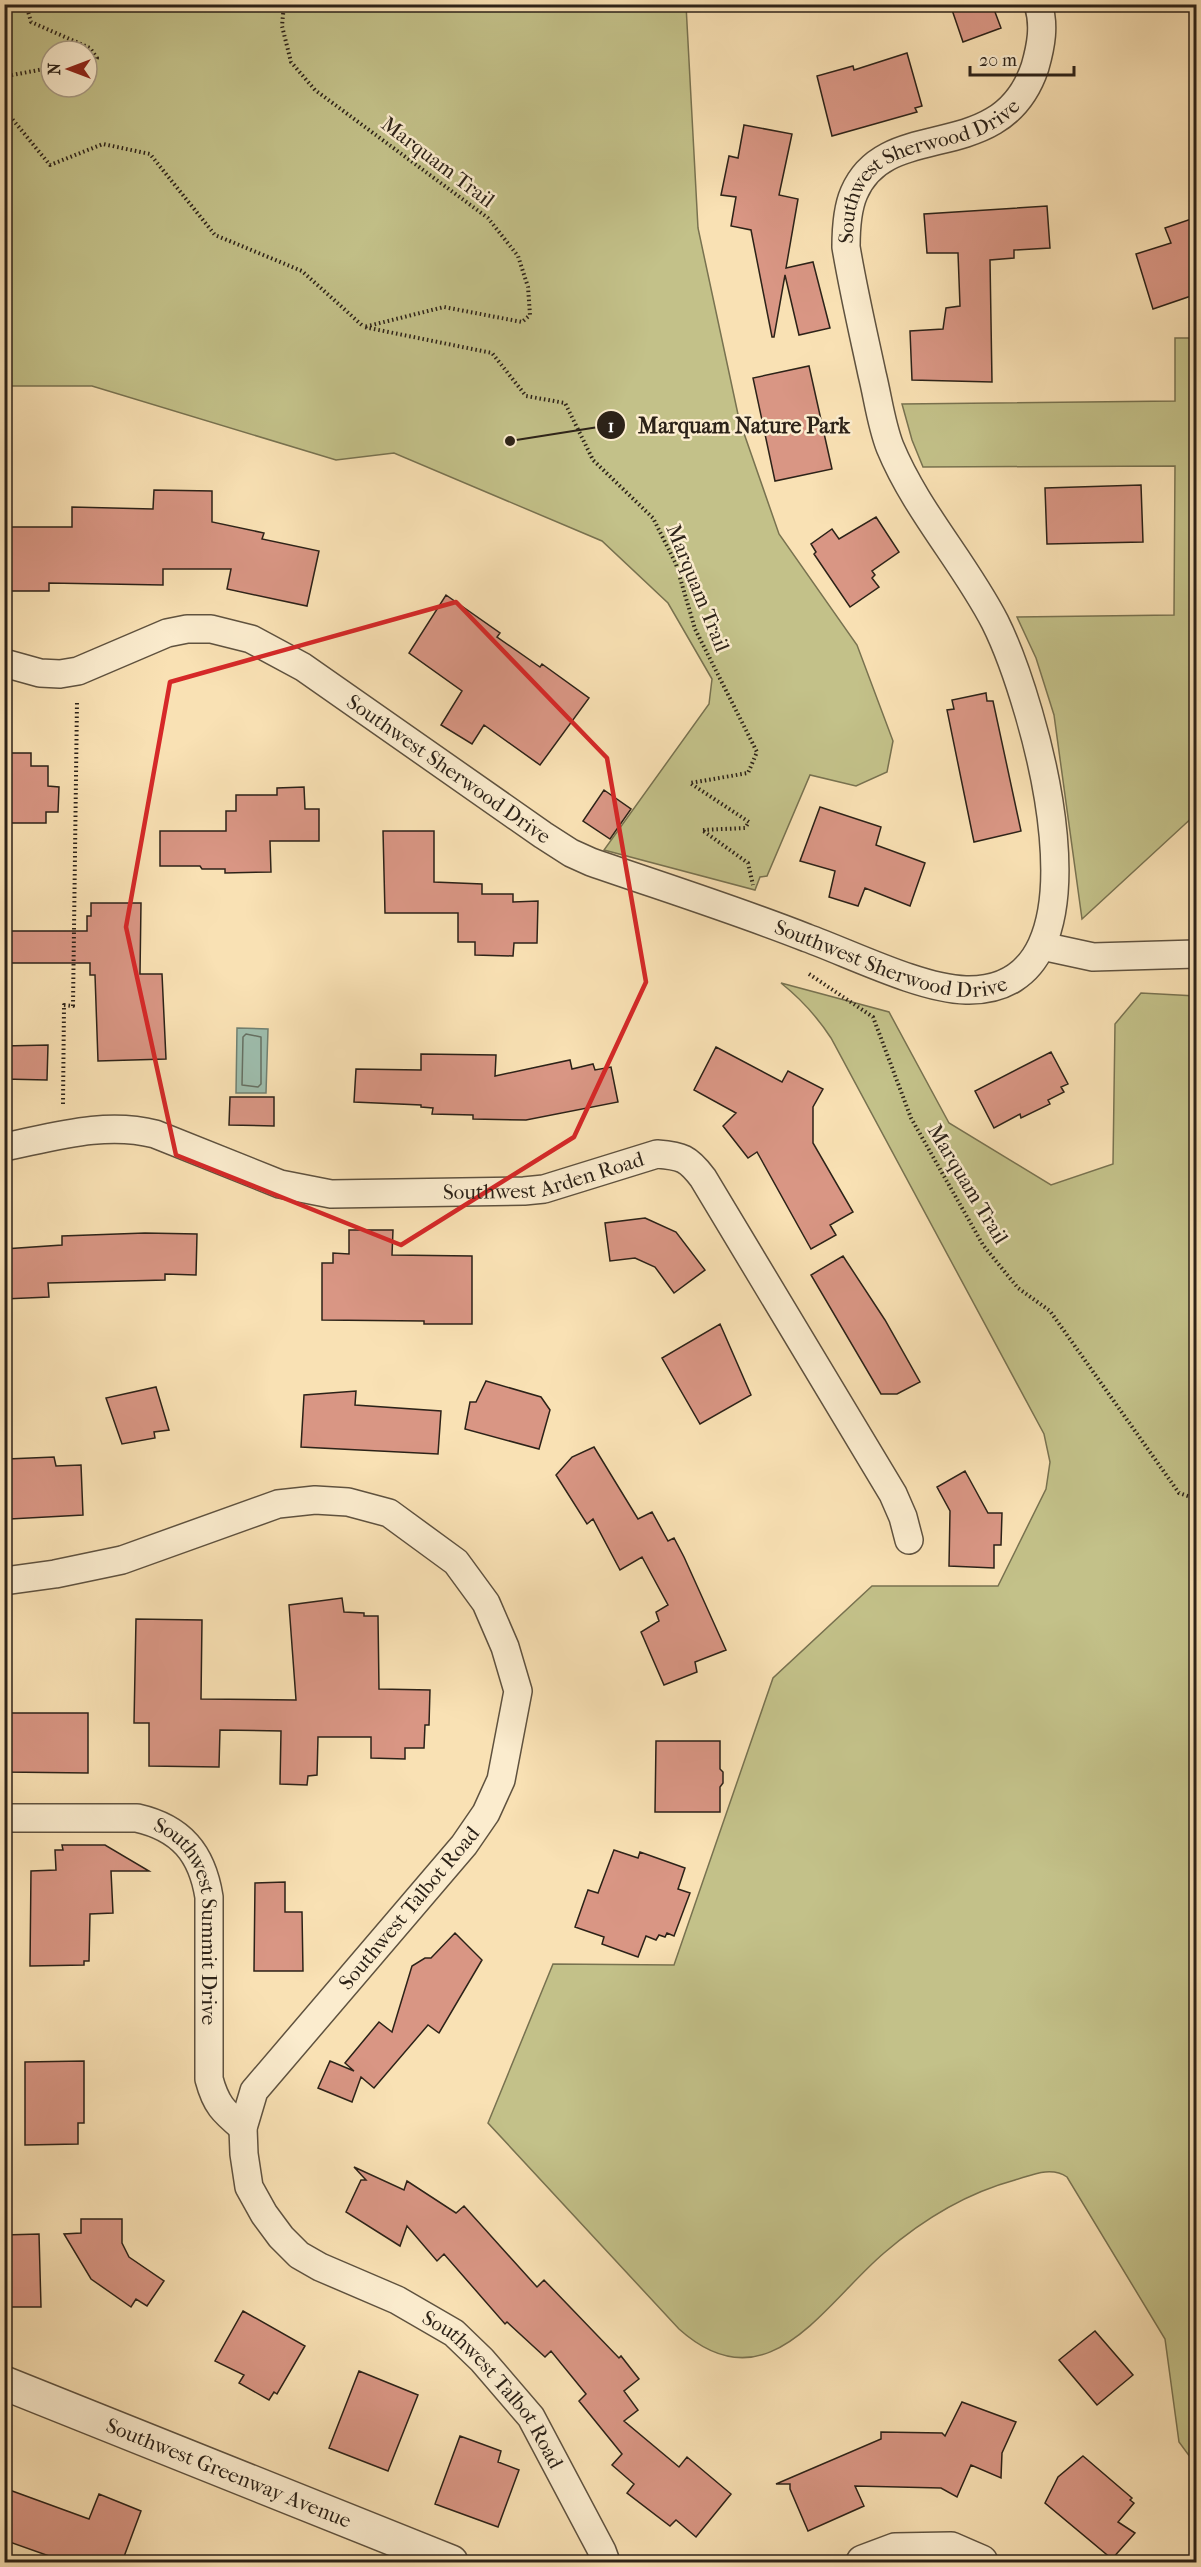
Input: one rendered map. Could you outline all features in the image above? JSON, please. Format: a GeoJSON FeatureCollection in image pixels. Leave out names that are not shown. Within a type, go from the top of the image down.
{"type":"FeatureCollection","features":[{"type":"Feature","properties":{"kind":"street","name":"Southwest Sherwood Drive"},"geometry":{"type":"LineString","coordinates":[[4,663],[39,673],[60,674],[78,671],[167,633],[199,629],[231,633],[251,639],[303,667],[543,835],[571,853],[591,862],[763,921],[928,983],[948,988],[982,989],[1000,984],[1019,974],[1032,964],[1049,928],[1055,866],[1049,791],[1023,700],[995,622],[911,488],[890,446],[846,247],[846,229],[853,194],[864,176],[881,159],[895,152],[970,133],[990,124],[1021,96],[1030,79],[1042,36],[1042,16],[1038,4]]}},
{"type":"Feature","properties":{"kind":"street"},"geometry":{"type":"LineString","coordinates":[[1042,946],[1093,957],[1197,954]]}},
{"type":"Feature","properties":{"kind":"street","name":"Southwest Arden Road"},"geometry":{"type":"LineString","coordinates":[[4,1147],[99,1129],[135,1128],[280,1184],[331,1194],[524,1191],[544,1189],[657,1154],[674,1155],[689,1160],[703,1178],[893,1494],[903,1517],[909,1540]]}},
{"type":"Feature","properties":{"kind":"street","name":"Southwest Talbot Road"},"geometry":{"type":"LineString","coordinates":[[4,1581],[55,1574],[122,1560],[279,1504],[315,1500],[348,1502],[389,1513],[456,1562],[490,1612],[505,1647],[518,1691],[501,1780],[486,1813],[465,1845],[254,2091],[243,2128],[244,2154],[249,2187],[264,2214],[281,2237],[299,2255],[320,2267],[397,2300],[454,2332],[482,2360],[531,2417],[606,2562]]}},
{"type":"Feature","properties":{"kind":"street","name":"Southwest Summit Drive"},"geometry":{"type":"LineString","coordinates":[[4,1818],[137,1818],[169,1829],[184,1840],[206,1876],[209,1897],[209,2079],[214,2100],[243,2128]]}},
{"type":"Feature","properties":{"kind":"street","name":"Southwest Greenway Avenue"},"geometry":{"type":"LineString","coordinates":[[4,2383],[451,2562]]}},
{"type":"Feature","properties":{"kind":"street"},"geometry":{"type":"LineString","coordinates":[[863,2562],[895,2550],[951,2549],[981,2562]]}},
{"type":"Feature","properties":{"kind":"path"},"geometry":{"type":"LineString","coordinates":[[26,4],[32,22],[70,39]]}},
{"type":"Feature","properties":{"kind":"path","name":"Marquam Trail"},"geometry":{"type":"LineString","coordinates":[[284,4],[282,26],[291,62],[315,90],[488,218],[518,256],[528,287],[530,315],[522,322],[444,307],[364,327]]}},
{"type":"Feature","properties":{"kind":"path"},"geometry":{"type":"LineString","coordinates":[[4,89],[7,76],[39,70]]}},
{"type":"Feature","properties":{"kind":"path"},"geometry":{"type":"LineString","coordinates":[[4,109],[50,165],[103,144],[150,154],[215,235],[302,271],[364,327]]}},
{"type":"Feature","properties":{"kind":"path","name":"Marquam Trail"},"geometry":{"type":"LineString","coordinates":[[364,327],[492,353],[526,396],[565,403],[593,460],[653,518],[676,564],[695,629],[757,752],[748,773],[690,783],[749,822],[746,828],[702,830],[748,863],[754,891]]}},
{"type":"Feature","properties":{"kind":"path"},"geometry":{"type":"LineString","coordinates":[[68,1134],[63,1106],[64,1005],[74,1006],[77,729]]}},
{"type":"Feature","properties":{"kind":"path","name":"Marquam Trail"},"geometry":{"type":"LineString","coordinates":[[806,973],[873,1017],[911,1118],[983,1245],[1018,1288],[1050,1311],[1179,1493],[1197,1499]]}},
{"type":"Feature","properties":{"kind":"highlighted area"},"geometry":{"type":"Polygon","coordinates":[[[456,602],[607,758],[646,982],[574,1137],[401,1245],[176,1155],[126,927],[170,682],[456,602]]]}},
{"type":"Feature","properties":{"kind":"shaded area"},"geometry":{"type":"Polygon","coordinates":[[[4,5],[686,5],[698,228],[739,419],[779,534],[857,645],[893,741],[887,772],[856,786],[810,775],[767,876],[760,877],[755,890],[604,850],[709,704],[712,679],[668,603],[602,541],[394,453],[336,460],[92,386],[5,386],[4,5]]]}},
{"type":"Feature","properties":{"kind":"shaded area"},"geometry":{"type":"Polygon","coordinates":[[[1175,338],[1196,338],[1196,814],[1082,919],[1054,715],[1036,658],[1017,617],[1174,615],[1175,466],[923,467],[912,440],[902,404],[1175,401],[1175,338]]]}},
{"type":"Feature","properties":{"kind":"shaded area"},"geometry":{"type":"Polygon","coordinates":[[[781,983],[889,1012],[949,1123],[1051,1185],[1113,1164],[1115,1024],[1141,993],[1196,996],[1196,2465],[1179,2442],[1165,2339],[1067,2177],[1061,2174],[1041,2172],[979,2192],[945,2209],[884,2253],[816,2321],[792,2340],[766,2353],[740,2358],[711,2351],[679,2329],[488,2123],[553,1964],[674,1965],[773,1678],[872,1586],[998,1586],[1046,1489],[1050,1462],[1044,1434],[831,1038],[808,1008],[781,983]]]}},
{"type":"Feature","properties":{"kind":"water"},"geometry":{"type":"Polygon","coordinates":[[[237,1028],[268,1029],[266,1093],[236,1093],[237,1028]]]}},
{"type":"Feature","properties":{"kind":"building"},"geometry":{"type":"Polygon","coordinates":[[[950,4],[992,4],[1001,28],[963,42],[950,4]]]}},
{"type":"Feature","properties":{"kind":"building"},"geometry":{"type":"Polygon","coordinates":[[[907,53],[922,106],[915,108],[917,112],[832,136],[817,76],[853,66],[854,70],[907,53]]]}},
{"type":"Feature","properties":{"kind":"building"},"geometry":{"type":"Polygon","coordinates":[[[744,125],[792,134],[779,195],[798,199],[786,268],[813,262],[830,328],[799,335],[785,275],[774,337],[772,337],[751,230],[731,226],[736,197],[721,195],[729,156],[738,158],[744,125]]]}},
{"type":"Feature","properties":{"kind":"building"},"geometry":{"type":"Polygon","coordinates":[[[1047,206],[1050,248],[1014,250],[1014,258],[990,260],[992,382],[912,380],[910,331],[943,329],[946,308],[960,306],[958,253],[927,253],[924,214],[1047,206]]]}},
{"type":"Feature","properties":{"kind":"building"},"geometry":{"type":"Polygon","coordinates":[[[1197,217],[1197,300],[1194,295],[1153,309],[1136,254],[1171,243],[1165,228],[1197,217]]]}},
{"type":"Feature","properties":{"kind":"building"},"geometry":{"type":"Polygon","coordinates":[[[809,366],[832,469],[775,481],[753,378],[809,366]]]}},
{"type":"Feature","properties":{"kind":"building"},"geometry":{"type":"Polygon","coordinates":[[[1141,485],[1143,542],[1047,544],[1045,488],[1141,485]]]}},
{"type":"Feature","properties":{"kind":"building"},"geometry":{"type":"Polygon","coordinates":[[[154,490],[212,491],[212,522],[264,533],[262,539],[319,551],[307,606],[227,589],[231,569],[163,569],[163,585],[49,583],[49,591],[4,591],[4,527],[72,527],[72,507],[153,509],[154,490]]]}},
{"type":"Feature","properties":{"kind":"building"},"geometry":{"type":"Polygon","coordinates":[[[876,517],[899,552],[872,571],[875,575],[872,578],[879,587],[850,607],[814,554],[816,552],[811,544],[832,529],[839,539],[876,517]]]}},
{"type":"Feature","properties":{"kind":"building"},"geometry":{"type":"Polygon","coordinates":[[[446,595],[500,633],[497,637],[540,667],[542,664],[589,698],[540,765],[484,725],[472,744],[441,725],[462,691],[409,653],[446,595]]]}},
{"type":"Feature","properties":{"kind":"building"},"geometry":{"type":"Polygon","coordinates":[[[986,693],[987,701],[993,701],[1021,831],[974,842],[947,710],[954,709],[952,700],[986,693]]]}},
{"type":"Feature","properties":{"kind":"building"},"geometry":{"type":"Polygon","coordinates":[[[4,753],[31,753],[31,766],[48,766],[48,786],[59,787],[58,812],[46,812],[46,823],[4,823],[4,753]]]}},
{"type":"Feature","properties":{"kind":"building"},"geometry":{"type":"Polygon","coordinates":[[[304,787],[305,809],[319,809],[319,841],[270,841],[271,872],[225,873],[225,869],[202,869],[200,866],[160,866],[160,831],[226,831],[226,811],[236,811],[236,795],[277,795],[277,788],[304,787]]]}},
{"type":"Feature","properties":{"kind":"building"},"geometry":{"type":"Polygon","coordinates":[[[604,790],[631,809],[610,839],[583,821],[604,790]]]}},
{"type":"Feature","properties":{"kind":"building"},"geometry":{"type":"Polygon","coordinates":[[[820,807],[881,827],[876,845],[925,863],[910,906],[865,888],[858,906],[829,897],[835,871],[800,861],[820,807]]]}},
{"type":"Feature","properties":{"kind":"building"},"geometry":{"type":"Polygon","coordinates":[[[383,831],[434,831],[434,882],[482,884],[482,894],[513,894],[513,902],[538,901],[537,943],[514,943],[513,956],[475,955],[475,942],[458,942],[458,913],[385,913],[383,831]]]}},
{"type":"Feature","properties":{"kind":"building"},"geometry":{"type":"Polygon","coordinates":[[[91,903],[141,903],[140,974],[162,974],[166,1059],[98,1061],[95,975],[90,975],[90,963],[4,963],[4,931],[87,931],[87,916],[91,916],[91,903]]]}},
{"type":"Feature","properties":{"kind":"building"},"geometry":{"type":"Polygon","coordinates":[[[48,1045],[47,1080],[4,1079],[4,1046],[48,1045]]]}},
{"type":"Feature","properties":{"kind":"building"},"geometry":{"type":"Polygon","coordinates":[[[716,1047],[782,1082],[788,1071],[823,1089],[813,1107],[813,1143],[853,1212],[830,1225],[836,1235],[811,1249],[757,1152],[748,1158],[723,1126],[736,1113],[694,1090],[716,1047]]]}},
{"type":"Feature","properties":{"kind":"building"},"geometry":{"type":"Polygon","coordinates":[[[1051,1052],[1068,1084],[1061,1087],[1064,1092],[1048,1100],[1050,1104],[1021,1118],[1020,1114],[994,1128],[975,1091],[1051,1052]]]}},
{"type":"Feature","properties":{"kind":"building"},"geometry":{"type":"Polygon","coordinates":[[[421,1054],[496,1055],[495,1076],[570,1060],[572,1069],[593,1064],[595,1070],[611,1067],[618,1102],[526,1120],[473,1119],[473,1115],[432,1114],[433,1108],[421,1107],[421,1105],[354,1102],[356,1069],[421,1070],[421,1054]]]}},
{"type":"Feature","properties":{"kind":"building"},"geometry":{"type":"Polygon","coordinates":[[[230,1097],[274,1097],[274,1126],[229,1125],[230,1097]]]}},
{"type":"Feature","properties":{"kind":"building"},"geometry":{"type":"Polygon","coordinates":[[[645,1218],[676,1232],[705,1270],[674,1293],[655,1267],[635,1258],[610,1261],[605,1223],[645,1218]]]}},
{"type":"Feature","properties":{"kind":"building"},"geometry":{"type":"Polygon","coordinates":[[[349,1230],[393,1230],[392,1255],[472,1256],[472,1324],[322,1320],[322,1263],[333,1263],[333,1253],[349,1254],[349,1230]]]}},
{"type":"Feature","properties":{"kind":"building"},"geometry":{"type":"Polygon","coordinates":[[[197,1234],[196,1275],[165,1274],[165,1280],[48,1283],[49,1297],[4,1299],[4,1249],[62,1245],[62,1236],[197,1234]]]}},
{"type":"Feature","properties":{"kind":"building"},"geometry":{"type":"Polygon","coordinates":[[[843,1256],[885,1320],[920,1382],[897,1394],[881,1394],[811,1275],[843,1256]]]}},
{"type":"Feature","properties":{"kind":"building"},"geometry":{"type":"Polygon","coordinates":[[[720,1324],[751,1395],[700,1424],[662,1358],[720,1324]]]}},
{"type":"Feature","properties":{"kind":"building"},"geometry":{"type":"Polygon","coordinates":[[[486,1381],[541,1397],[550,1410],[539,1449],[465,1429],[470,1402],[476,1402],[486,1381]]]}},
{"type":"Feature","properties":{"kind":"building"},"geometry":{"type":"Polygon","coordinates":[[[156,1387],[169,1430],[154,1432],[155,1438],[122,1444],[106,1398],[156,1387]]]}},
{"type":"Feature","properties":{"kind":"building"},"geometry":{"type":"Polygon","coordinates":[[[356,1391],[355,1405],[441,1411],[438,1454],[301,1447],[304,1395],[356,1391]]]}},
{"type":"Feature","properties":{"kind":"building"},"geometry":{"type":"Polygon","coordinates":[[[594,1447],[638,1519],[652,1512],[668,1541],[674,1538],[726,1650],[695,1662],[697,1672],[664,1685],[641,1632],[659,1621],[656,1612],[668,1605],[642,1557],[620,1570],[593,1519],[587,1524],[556,1475],[572,1457],[594,1447]]]}},
{"type":"Feature","properties":{"kind":"building"},"geometry":{"type":"Polygon","coordinates":[[[54,1457],[56,1466],[81,1465],[83,1515],[10,1519],[7,1459],[54,1457]]]}},
{"type":"Feature","properties":{"kind":"building"},"geometry":{"type":"Polygon","coordinates":[[[965,1471],[988,1513],[1002,1513],[1001,1545],[994,1545],[994,1568],[949,1566],[950,1511],[937,1487],[965,1471]]]}},
{"type":"Feature","properties":{"kind":"building"},"geometry":{"type":"Polygon","coordinates":[[[342,1598],[344,1612],[378,1616],[379,1689],[430,1690],[429,1725],[425,1725],[424,1748],[405,1748],[405,1759],[371,1758],[371,1737],[318,1737],[317,1775],[308,1776],[307,1785],[280,1784],[281,1731],[220,1730],[219,1767],[149,1766],[149,1723],[134,1723],[136,1619],[202,1620],[201,1699],[296,1700],[289,1605],[342,1598]]]}},
{"type":"Feature","properties":{"kind":"building"},"geometry":{"type":"Polygon","coordinates":[[[6,1713],[88,1713],[88,1773],[4,1772],[6,1713]]]}},
{"type":"Feature","properties":{"kind":"building"},"geometry":{"type":"Polygon","coordinates":[[[656,1741],[720,1741],[720,1769],[723,1772],[723,1783],[720,1787],[720,1812],[655,1812],[656,1741]]]}},
{"type":"Feature","properties":{"kind":"building"},"geometry":{"type":"Polygon","coordinates":[[[62,1845],[105,1845],[149,1871],[111,1871],[113,1913],[90,1914],[89,1961],[84,1961],[84,1965],[30,1966],[31,1871],[56,1870],[55,1850],[63,1850],[62,1845]]]}},
{"type":"Feature","properties":{"kind":"building"},"geometry":{"type":"Polygon","coordinates":[[[614,1850],[638,1858],[640,1852],[685,1868],[678,1889],[690,1893],[674,1936],[667,1933],[665,1937],[659,1935],[656,1940],[646,1936],[638,1957],[602,1944],[604,1937],[575,1927],[588,1890],[598,1893],[614,1850]]]}},
{"type":"Feature","properties":{"kind":"building"},"geometry":{"type":"Polygon","coordinates":[[[285,1882],[285,1912],[302,1912],[303,1971],[254,1971],[255,1883],[285,1882]]]}},
{"type":"Feature","properties":{"kind":"building"},"geometry":{"type":"Polygon","coordinates":[[[455,1933],[482,1960],[439,2033],[428,2025],[374,2088],[361,2077],[352,2102],[318,2088],[330,2061],[354,2071],[345,2063],[379,2022],[392,2032],[412,1966],[425,1958],[431,1958],[455,1933]]]}},
{"type":"Feature","properties":{"kind":"building"},"geometry":{"type":"Polygon","coordinates":[[[84,2061],[84,2123],[78,2123],[78,2144],[25,2145],[25,2062],[84,2061]]]}},
{"type":"Feature","properties":{"kind":"building"},"geometry":{"type":"Polygon","coordinates":[[[354,2167],[404,2190],[407,2181],[456,2213],[464,2206],[537,2287],[544,2280],[619,2358],[621,2356],[639,2379],[624,2391],[638,2410],[624,2421],[679,2467],[687,2457],[731,2494],[696,2537],[676,2520],[670,2526],[627,2493],[634,2484],[612,2465],[622,2454],[579,2401],[586,2394],[551,2351],[545,2357],[507,2322],[505,2324],[444,2254],[437,2261],[407,2226],[400,2246],[346,2212],[361,2180],[366,2180],[354,2167]]]}},
{"type":"Feature","properties":{"kind":"building"},"geometry":{"type":"Polygon","coordinates":[[[81,2219],[122,2219],[122,2243],[129,2257],[164,2281],[147,2306],[136,2299],[131,2307],[91,2279],[64,2234],[81,2233],[81,2219]]]}},
{"type":"Feature","properties":{"kind":"building"},"geometry":{"type":"Polygon","coordinates":[[[39,2234],[41,2307],[4,2307],[4,2235],[39,2234]]]}},
{"type":"Feature","properties":{"kind":"building"},"geometry":{"type":"Polygon","coordinates":[[[243,2311],[305,2346],[277,2394],[274,2392],[269,2400],[239,2383],[244,2375],[215,2361],[243,2311]]]}},
{"type":"Feature","properties":{"kind":"building"},"geometry":{"type":"Polygon","coordinates":[[[1095,2331],[1133,2375],[1097,2405],[1059,2360],[1095,2331]]]}},
{"type":"Feature","properties":{"kind":"building"},"geometry":{"type":"Polygon","coordinates":[[[359,2371],[418,2395],[388,2471],[329,2448],[359,2371]]]}},
{"type":"Feature","properties":{"kind":"building"},"geometry":{"type":"Polygon","coordinates":[[[962,2402],[1016,2422],[1002,2453],[1001,2478],[971,2465],[957,2497],[941,2488],[855,2486],[864,2506],[808,2531],[790,2484],[776,2484],[881,2439],[881,2432],[942,2433],[945,2436],[962,2402]]]}},
{"type":"Feature","properties":{"kind":"building"},"geometry":{"type":"Polygon","coordinates":[[[460,2436],[501,2451],[498,2462],[519,2470],[498,2527],[435,2504],[460,2436]]]}},
{"type":"Feature","properties":{"kind":"building"},"geometry":{"type":"Polygon","coordinates":[[[1083,2456],[1132,2498],[1130,2500],[1134,2503],[1118,2522],[1135,2533],[1112,2559],[1045,2503],[1058,2477],[1083,2456]]]}},
{"type":"Feature","properties":{"kind":"building"},"geometry":{"type":"Polygon","coordinates":[[[4,2488],[89,2519],[99,2494],[141,2511],[122,2562],[66,2562],[4,2540],[4,2488]]]}},
{"type":"Feature","properties":{"kind":"place","name":"Marquam Nature Park"},"geometry":{"type":"Point","coordinates":[510,441]}}]}
